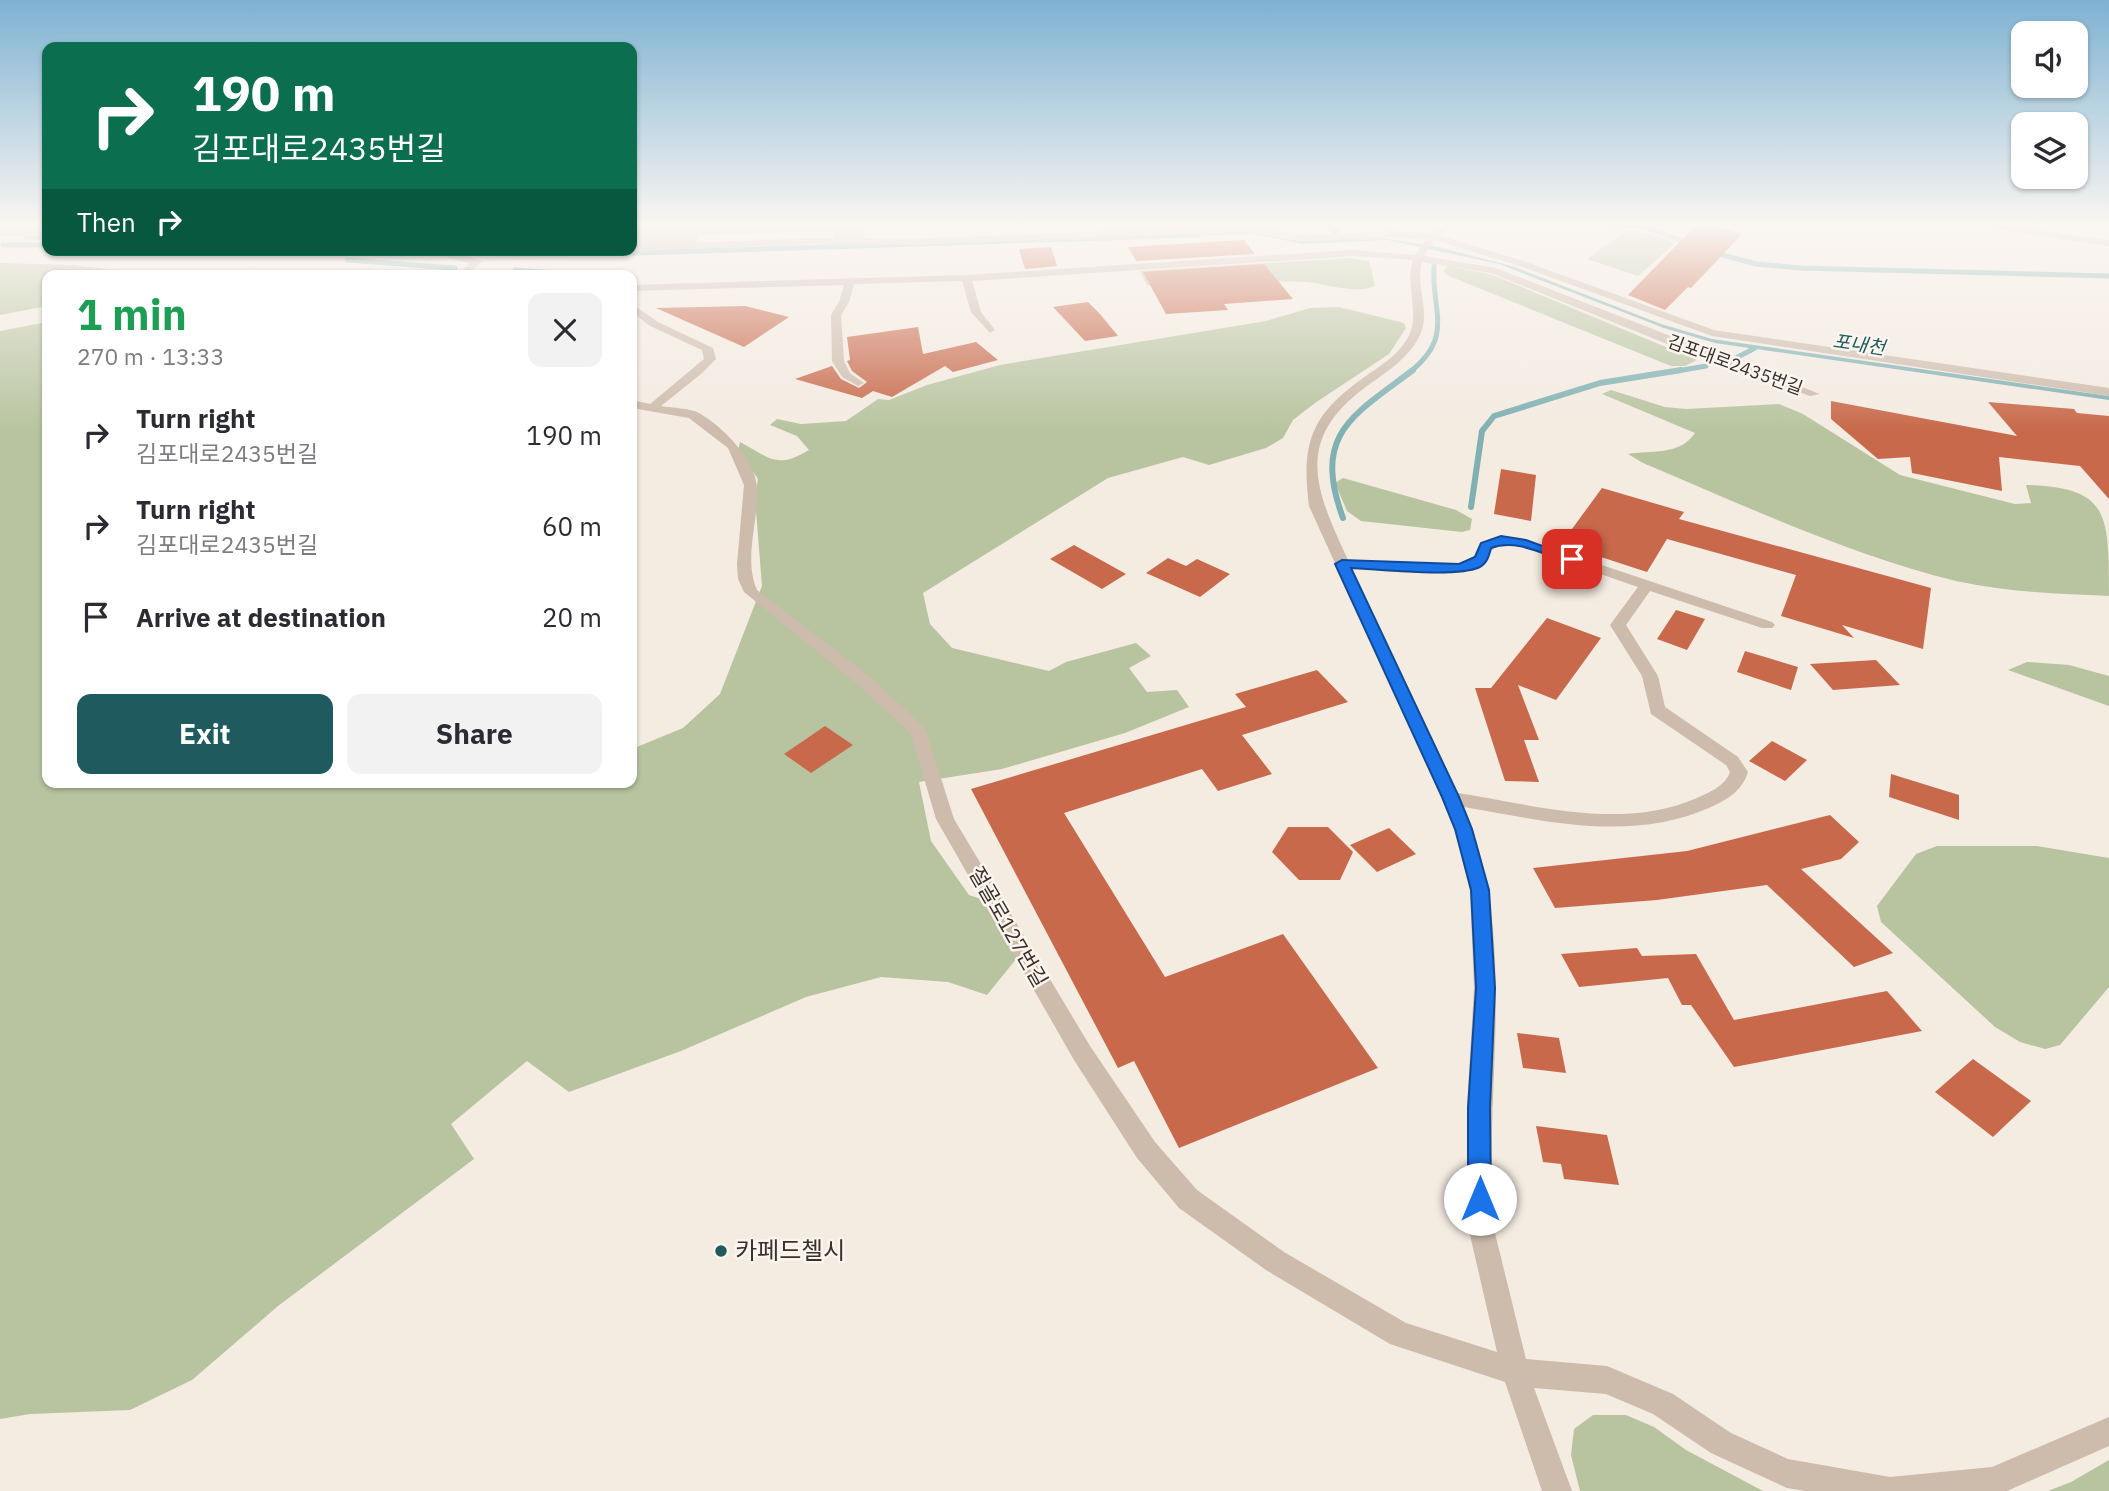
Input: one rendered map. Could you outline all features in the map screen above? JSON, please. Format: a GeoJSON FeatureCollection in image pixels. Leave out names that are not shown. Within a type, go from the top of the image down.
{"type":"FeatureCollection","features":[{"type":"Feature","properties":{"kind":"street"},"geometry":{"type":"LineString","coordinates":[[846,292],[844,302],[835,315],[838,361],[846,375],[858,383]]}},
{"type":"Feature","properties":{"kind":"street"},"geometry":{"type":"LineString","coordinates":[[970,292],[975,312],[990,330]]}},
{"type":"Feature","properties":{"kind":"street"},"geometry":{"type":"LineString","coordinates":[[1416,292],[1418,326],[1406,348],[1323,419],[1312,441],[1309,470],[1316,506],[1451,797],[1464,829],[1480,890],[1485,988],[1479,1108],[1480,1222],[1515,1373],[1557,1491]]}},
{"type":"Feature","properties":{"kind":"street","name":"김포대로2435번길"},"geometry":{"type":"LineString","coordinates":[[1546,292],[1671,342],[1814,394]]}},
{"type":"Feature","properties":{"kind":"street","name":"김포대로2435번길"},"geometry":{"type":"LineString","coordinates":[[1598,292],[1712,333],[2109,392]]}},
{"type":"Feature","properties":{"kind":"street"},"geometry":{"type":"LineString","coordinates":[[637,311],[654,324],[707,348],[710,359],[700,371],[676,386],[653,407]]}},
{"type":"Feature","properties":{"kind":"street","name":"절골로127번길"},"geometry":{"type":"LineString","coordinates":[[637,405],[693,415],[733,446],[751,485],[744,564],[745,579],[751,592],[863,680],[919,732],[945,819],[1082,1053],[1146,1150],[1188,1199],[1275,1261],[1400,1334],[1515,1373]]}},
{"type":"Feature","properties":{"kind":"street"},"geometry":{"type":"LineString","coordinates":[[1342,564],[1459,568],[1475,564],[1481,559],[1485,546],[1501,540],[1521,542],[1767,625]]}},
{"type":"Feature","properties":{"kind":"street"},"geometry":{"type":"LineString","coordinates":[[1451,797],[1617,821],[1679,814],[1729,789],[1739,772],[1732,761],[1657,710],[1650,676],[1621,631],[1620,619],[1647,585]]}},
{"type":"Feature","properties":{"kind":"street"},"geometry":{"type":"LineString","coordinates":[[1515,1373],[1606,1380],[1664,1404],[1721,1443],[1787,1474],[1891,1491],[1993,1482],[2109,1431]]}},
{"type":"Feature","properties":{"kind":"green space"},"geometry":{"type":"Polygon","coordinates":[[[0,292],[42,292],[42,307],[0,315],[0,292]]]}},
{"type":"Feature","properties":{"kind":"green space"},"geometry":{"type":"Polygon","coordinates":[[[1487,292],[1533,292],[1697,360],[1685,366],[1671,366],[1487,292]]]}},
{"type":"Feature","properties":{"kind":"green space"},"geometry":{"type":"Polygon","coordinates":[[[1339,307],[1404,323],[1406,328],[1389,354],[1315,403],[1293,420],[1283,438],[1266,448],[1209,465],[1183,457],[1108,478],[923,593],[930,624],[952,648],[1049,671],[1066,662],[1136,643],[1151,656],[1129,668],[1147,692],[1177,690],[1189,707],[1125,733],[1002,769],[919,782],[931,841],[969,895],[1002,906],[1021,953],[987,995],[948,982],[881,977],[806,997],[681,1051],[569,1092],[527,1061],[451,1124],[474,1159],[278,1306],[192,1380],[130,1410],[30,1414],[0,1419],[0,331],[42,323],[42,788],[637,788],[637,747],[683,728],[720,694],[762,586],[755,498],[758,479],[738,450],[740,442],[774,460],[789,459],[809,450],[797,436],[770,425],[777,419],[801,424],[846,421],[878,399],[889,400],[927,385],[1000,365],[1266,321],[1310,308],[1339,307]]]}},
{"type":"Feature","properties":{"kind":"green space"},"geometry":{"type":"Polygon","coordinates":[[[1611,390],[1665,407],[1686,409],[1779,404],[1803,414],[1900,475],[2015,504],[2031,503],[2026,485],[2074,492],[2089,499],[2099,510],[2105,525],[2109,596],[2013,590],[1956,581],[1876,558],[1758,512],[1643,463],[1628,454],[1673,449],[1689,440],[1695,433],[1602,394],[1611,390]]]}},
{"type":"Feature","properties":{"kind":"green space"},"geometry":{"type":"Polygon","coordinates":[[[1343,478],[1456,510],[1472,519],[1470,530],[1462,532],[1361,521],[1347,511],[1335,483],[1343,478]]]}},
{"type":"Feature","properties":{"kind":"green space"},"geometry":{"type":"Polygon","coordinates":[[[2027,662],[2069,665],[2109,676],[2109,706],[2008,670],[2027,662]]]}},
{"type":"Feature","properties":{"kind":"green space"},"geometry":{"type":"Polygon","coordinates":[[[1937,846],[2037,846],[2109,858],[2109,987],[2060,1045],[2045,1049],[2020,1042],[1995,1027],[1881,922],[1877,906],[1916,854],[1937,846]]]}},
{"type":"Feature","properties":{"kind":"green space"},"geometry":{"type":"Polygon","coordinates":[[[1593,1415],[1626,1415],[1654,1427],[1686,1450],[1763,1491],[1580,1491],[1571,1455],[1574,1429],[1593,1415]]]}},
{"type":"Feature","properties":{"kind":"green space"},"geometry":{"type":"Polygon","coordinates":[[[2109,1460],[2109,1491],[2048,1491],[2071,1482],[2109,1460]]]}},
{"type":"Feature","properties":{"kind":"water"},"geometry":{"type":"Polygon","coordinates":[[[1570,292],[1578,292],[1661,324],[1712,339],[2109,396],[2109,400],[1715,343],[1664,328],[1570,292]]]}},
{"type":"Feature","properties":{"kind":"building"},"geometry":{"type":"Polygon","coordinates":[[[1154,292],[1287,292],[1293,299],[1224,304],[1228,310],[1166,314],[1154,292]]]}},
{"type":"Feature","properties":{"kind":"building"},"geometry":{"type":"Polygon","coordinates":[[[1631,292],[1683,292],[1665,310],[1628,295],[1631,292]]]}},
{"type":"Feature","properties":{"kind":"building"},"geometry":{"type":"Polygon","coordinates":[[[1088,302],[1118,336],[1085,341],[1053,307],[1088,302]]]}},
{"type":"Feature","properties":{"kind":"building"},"geometry":{"type":"Polygon","coordinates":[[[745,306],[789,317],[744,347],[656,308],[745,306]]]}},
{"type":"Feature","properties":{"kind":"building"},"geometry":{"type":"Polygon","coordinates":[[[918,327],[923,354],[976,342],[998,360],[953,372],[945,366],[892,397],[873,391],[862,398],[795,379],[832,366],[841,379],[859,388],[867,382],[852,371],[847,361],[850,360],[847,337],[918,327]]]}},
{"type":"Feature","properties":{"kind":"building"},"geometry":{"type":"Polygon","coordinates":[[[1831,401],[2017,436],[1988,402],[2074,409],[2077,413],[2109,416],[2109,499],[2080,466],[1999,457],[2002,491],[1912,473],[1910,457],[1878,459],[1831,419],[1831,401]]]}},
{"type":"Feature","properties":{"kind":"building"},"geometry":{"type":"Polygon","coordinates":[[[1501,469],[1536,475],[1531,521],[1494,514],[1501,469]]]}},
{"type":"Feature","properties":{"kind":"building"},"geometry":{"type":"Polygon","coordinates":[[[1602,488],[1684,512],[1679,519],[1931,588],[1923,649],[1842,625],[1854,638],[1781,616],[1796,575],[1667,539],[1647,572],[1561,544],[1602,488]]]}},
{"type":"Feature","properties":{"kind":"building"},"geometry":{"type":"Polygon","coordinates":[[[1074,545],[1126,574],[1102,589],[1050,559],[1074,545]]]}},
{"type":"Feature","properties":{"kind":"building"},"geometry":{"type":"Polygon","coordinates":[[[1168,558],[1186,566],[1197,559],[1230,574],[1200,597],[1146,573],[1168,558]]]}},
{"type":"Feature","properties":{"kind":"building"},"geometry":{"type":"Polygon","coordinates":[[[1676,610],[1705,619],[1687,650],[1657,639],[1676,610]]]}},
{"type":"Feature","properties":{"kind":"building"},"geometry":{"type":"Polygon","coordinates":[[[1547,618],[1601,638],[1556,700],[1518,685],[1539,740],[1524,740],[1539,782],[1505,781],[1475,688],[1491,688],[1547,618]]]}},
{"type":"Feature","properties":{"kind":"building"},"geometry":{"type":"Polygon","coordinates":[[[1745,651],[1798,667],[1791,690],[1737,672],[1745,651]]]}},
{"type":"Feature","properties":{"kind":"building"},"geometry":{"type":"Polygon","coordinates":[[[1876,660],[1900,685],[1833,690],[1810,664],[1876,660]]]}},
{"type":"Feature","properties":{"kind":"building"},"geometry":{"type":"Polygon","coordinates":[[[1317,670],[1348,702],[1242,735],[1272,774],[1218,791],[1202,769],[1064,813],[1165,977],[1283,934],[1378,1068],[1179,1148],[1134,1061],[1118,1068],[971,789],[1246,707],[1235,694],[1317,670]]]}},
{"type":"Feature","properties":{"kind":"building"},"geometry":{"type":"Polygon","coordinates":[[[825,726],[853,745],[811,773],[784,754],[825,726]]]}},
{"type":"Feature","properties":{"kind":"building"},"geometry":{"type":"Polygon","coordinates":[[[1772,741],[1807,760],[1785,781],[1749,761],[1772,741]]]}},
{"type":"Feature","properties":{"kind":"building"},"geometry":{"type":"Polygon","coordinates":[[[1891,774],[1959,795],[1959,820],[1889,797],[1891,774]]]}},
{"type":"Feature","properties":{"kind":"building"},"geometry":{"type":"Polygon","coordinates":[[[1830,815],[1859,842],[1841,859],[1801,869],[1893,953],[1854,967],[1767,885],[1657,900],[1555,908],[1533,868],[1687,851],[1830,815]]]}},
{"type":"Feature","properties":{"kind":"building"},"geometry":{"type":"Polygon","coordinates":[[[1288,827],[1328,827],[1353,852],[1340,880],[1299,880],[1272,852],[1288,827]]]}},
{"type":"Feature","properties":{"kind":"building"},"geometry":{"type":"Polygon","coordinates":[[[1389,828],[1416,854],[1377,872],[1350,845],[1389,828]]]}},
{"type":"Feature","properties":{"kind":"building"},"geometry":{"type":"Polygon","coordinates":[[[1637,948],[1642,956],[1696,954],[1734,1020],[1887,991],[1922,1031],[1734,1067],[1691,1005],[1682,1005],[1668,978],[1579,987],[1561,954],[1637,948]]]}},
{"type":"Feature","properties":{"kind":"building"},"geometry":{"type":"Polygon","coordinates":[[[1517,1033],[1559,1038],[1566,1073],[1523,1068],[1517,1033]]]}},
{"type":"Feature","properties":{"kind":"building"},"geometry":{"type":"Polygon","coordinates":[[[1973,1059],[2031,1101],[1993,1137],[1935,1092],[1973,1059]]]}},
{"type":"Feature","properties":{"kind":"building"},"geometry":{"type":"Polygon","coordinates":[[[1536,1126],[1607,1135],[1619,1185],[1564,1179],[1561,1164],[1543,1162],[1536,1126]]]}},
{"type":"Feature","properties":{"kind":"waterway"},"geometry":{"type":"LineString","coordinates":[[1410,372],[1424,359],[1437,335],[1435,292]]}},
{"type":"Feature","properties":{"kind":"waterway"},"geometry":{"type":"LineString","coordinates":[[1734,359],[1755,348]]}},
{"type":"Feature","properties":{"kind":"waterway"},"geometry":{"type":"LineString","coordinates":[[1671,372],[1706,366]]}},
{"type":"Feature","properties":{"kind":"waterway"},"geometry":{"type":"LineString","coordinates":[[1343,518],[1332,466],[1335,446],[1356,415],[1413,370]]}},
{"type":"Feature","properties":{"kind":"waterway"},"geometry":{"type":"LineString","coordinates":[[1471,507],[1482,431],[1494,416],[1600,383],[1681,370]]}},
{"type":"Feature","properties":{"kind":"place","name":"카페드첼시"},"geometry":{"type":"Point","coordinates":[721,1251]}},
{"type":"Feature","properties":{"kind":"route"},"geometry":{"type":"LineString","coordinates":[[1480,1199],[1479,1108],[1485,988],[1480,890],[1464,829],[1451,797],[1342,564],[1459,568],[1475,564],[1481,559],[1485,546],[1501,540],[1521,542],[1572,559]]}},
{"type":"Feature","properties":{"kind":"water label","name":"포내천"},"geometry":{"type":"Point","coordinates":[1859,344]}}]}
